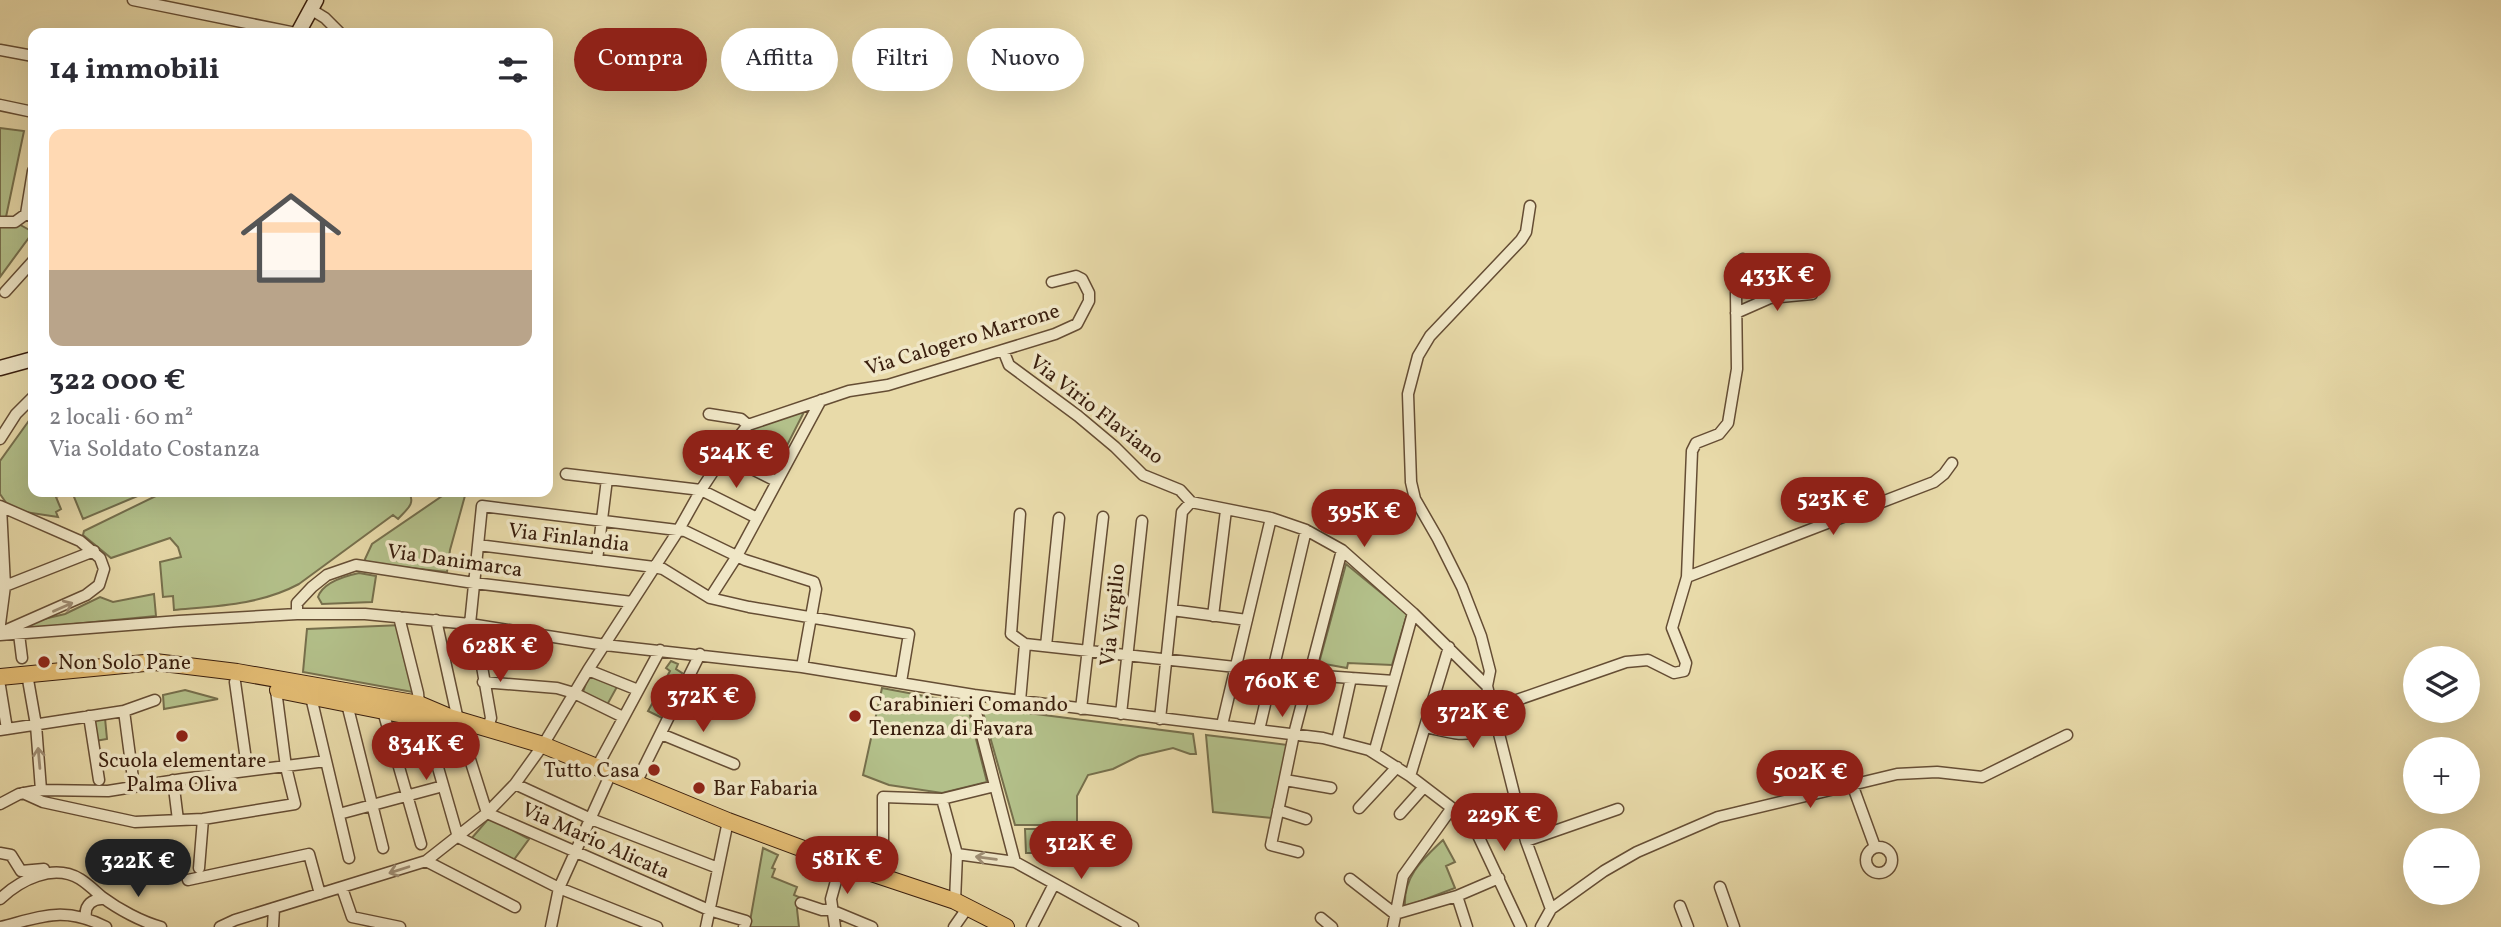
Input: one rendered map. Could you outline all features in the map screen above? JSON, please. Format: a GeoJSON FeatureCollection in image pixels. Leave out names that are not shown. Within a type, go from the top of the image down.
{"type":"FeatureCollection","features":[{"type":"Feature","properties":{"kind":"main road"},"geometry":{"type":"LineString","coordinates":[[300,28],[314,5]]}},
{"type":"Feature","properties":{"kind":"main road"},"geometry":{"type":"LineString","coordinates":[[3,367],[28,352]]}},
{"type":"Feature","properties":{"kind":"main road"},"geometry":{"type":"LineString","coordinates":[[3,367],[28,360]]}},
{"type":"Feature","properties":{"kind":"main road"},"geometry":{"type":"LineString","coordinates":[[0,677],[155,662],[237,672],[488,727],[543,745],[727,821],[961,904],[1003,926]]}},
{"type":"Feature","properties":{"kind":"main road"},"geometry":{"type":"LineString","coordinates":[[142,665],[155,671],[235,681],[383,711],[421,711]]}},
{"type":"Feature","properties":{"kind":"street"},"geometry":{"type":"LineString","coordinates":[[133,0],[272,28]]}},
{"type":"Feature","properties":{"kind":"street"},"geometry":{"type":"LineString","coordinates":[[314,5],[335,28]]}},
{"type":"Feature","properties":{"kind":"street"},"geometry":{"type":"LineString","coordinates":[[0,50],[28,56]]}},
{"type":"Feature","properties":{"kind":"street"},"geometry":{"type":"LineString","coordinates":[[0,105],[28,111]]}},
{"type":"Feature","properties":{"kind":"street"},"geometry":{"type":"LineString","coordinates":[[1530,206],[1526,232],[1515,248],[1430,336],[1418,356],[1408,394],[1410,471],[1415,499],[1438,539],[1471,612],[1490,671],[1487,686],[1526,841],[1551,908]]}},
{"type":"Feature","properties":{"kind":"street"},"geometry":{"type":"LineString","coordinates":[[0,222],[15,222],[28,216]]}},
{"type":"Feature","properties":{"kind":"street"},"geometry":{"type":"LineString","coordinates":[[1425,727],[1466,735],[1483,727],[1494,708],[1637,660],[1648,660],[1674,673],[1685,671],[1686,663],[1672,628],[1687,577],[1692,451],[1696,443],[1719,434],[1728,423],[1737,369],[1736,293],[1743,259]]}},
{"type":"Feature","properties":{"kind":"street"},"geometry":{"type":"LineString","coordinates":[[5,292],[28,267]]}},
{"type":"Feature","properties":{"kind":"street","name":"Via Calogero Marrone"},"geometry":{"type":"LineString","coordinates":[[748,425],[849,391],[888,385],[1003,350],[1055,334],[1077,324],[1089,301],[1089,293],[1082,279],[1076,275],[1052,282]]}},
{"type":"Feature","properties":{"kind":"street"},"geometry":{"type":"LineString","coordinates":[[1736,313],[1770,298],[1812,294]]}},
{"type":"Feature","properties":{"kind":"street","name":"Via Virio Flaviano"},"geometry":{"type":"LineString","coordinates":[[1003,350],[1009,365],[1078,416],[1143,475],[1180,490],[1191,502],[1271,518],[1306,530],[1342,550],[1413,613],[1487,686]]}},
{"type":"Feature","properties":{"kind":"street"},"geometry":{"type":"LineString","coordinates":[[710,598],[737,556],[821,400]]}},
{"type":"Feature","properties":{"kind":"street"},"geometry":{"type":"LineString","coordinates":[[0,439],[28,403]]}},
{"type":"Feature","properties":{"kind":"street"},"geometry":{"type":"LineString","coordinates":[[220,927],[426,861],[487,813],[515,784],[543,745],[701,490],[748,425],[741,419],[709,414]]}},
{"type":"Feature","properties":{"kind":"street"},"geometry":{"type":"LineString","coordinates":[[724,455],[776,481]]}},
{"type":"Feature","properties":{"kind":"street"},"geometry":{"type":"LineString","coordinates":[[1687,577],[1934,482],[1952,463]]}},
{"type":"Feature","properties":{"kind":"street"},"geometry":{"type":"LineString","coordinates":[[565,474],[701,490],[757,518]]}},
{"type":"Feature","properties":{"kind":"street"},"geometry":{"type":"LineString","coordinates":[[597,560],[607,479]]}},
{"type":"Feature","properties":{"kind":"street"},"geometry":{"type":"LineString","coordinates":[[1160,719],[1182,512],[1191,502]]}},
{"type":"Feature","properties":{"kind":"street"},"geometry":{"type":"LineString","coordinates":[[0,624],[5,586],[0,506],[74,537],[100,558],[104,569],[103,578],[95,590],[65,607],[23,622],[0,634]]}},
{"type":"Feature","properties":{"kind":"street"},"geometry":{"type":"LineString","coordinates":[[470,624],[482,506],[685,531],[737,556],[814,582],[816,589],[802,667]]}},
{"type":"Feature","properties":{"kind":"street"},"geometry":{"type":"LineString","coordinates":[[1213,616],[1226,510]]}},
{"type":"Feature","properties":{"kind":"street"},"geometry":{"type":"LineString","coordinates":[[1020,514],[1011,634],[1026,644],[1309,675],[1394,681]]}},
{"type":"Feature","properties":{"kind":"street"},"geometry":{"type":"LineString","coordinates":[[1082,709],[1103,517]]}},
{"type":"Feature","properties":{"kind":"street"},"geometry":{"type":"LineString","coordinates":[[1046,646],[1059,518]]}},
{"type":"Feature","properties":{"kind":"street"},"geometry":{"type":"LineString","coordinates":[[1222,725],[1271,518]]}},
{"type":"Feature","properties":{"kind":"street","name":"Via Virgilio"},"geometry":{"type":"LineString","coordinates":[[1121,714],[1142,521]]}},
{"type":"Feature","properties":{"kind":"street"},"geometry":{"type":"LineString","coordinates":[[1259,730],[1306,530]]}},
{"type":"Feature","properties":{"kind":"street","name":"Via Finlandia"},"geometry":{"type":"LineString","coordinates":[[478,545],[654,567],[663,569],[710,598],[909,634],[901,682]]}},
{"type":"Feature","properties":{"kind":"street"},"geometry":{"type":"LineString","coordinates":[[1298,852],[1271,845],[1294,734],[1342,550]]}},
{"type":"Feature","properties":{"kind":"street"},"geometry":{"type":"LineString","coordinates":[[5,586],[94,551]]}},
{"type":"Feature","properties":{"kind":"street","name":"Via Danimarca"},"geometry":{"type":"LineString","coordinates":[[297,614],[297,603],[312,587],[334,572],[356,565],[474,583],[632,602]]}},
{"type":"Feature","properties":{"kind":"street"},"geometry":{"type":"LineString","coordinates":[[1172,610],[1247,620]]}},
{"type":"Feature","properties":{"kind":"street"},"geometry":{"type":"LineString","coordinates":[[1374,752],[1413,613]]}},
{"type":"Feature","properties":{"kind":"street"},"geometry":{"type":"LineString","coordinates":[[0,634],[297,614],[365,614],[470,624],[605,645],[802,667],[974,695],[1337,741],[1374,752],[1410,776],[1473,826],[1521,927]]}},
{"type":"Feature","properties":{"kind":"street"},"geometry":{"type":"LineString","coordinates":[[399,617],[421,711],[458,837],[559,888],[657,927]]}},
{"type":"Feature","properties":{"kind":"street"},"geometry":{"type":"LineString","coordinates":[[436,620],[455,719]]}},
{"type":"Feature","properties":{"kind":"street"},"geometry":{"type":"LineString","coordinates":[[19,634],[22,658]]}},
{"type":"Feature","properties":{"kind":"street"},"geometry":{"type":"LineString","coordinates":[[477,638],[491,718],[488,727]]}},
{"type":"Feature","properties":{"kind":"street"},"geometry":{"type":"LineString","coordinates":[[1020,701],[1026,644]]}},
{"type":"Feature","properties":{"kind":"street"},"geometry":{"type":"LineString","coordinates":[[1410,776],[1449,647]]}},
{"type":"Feature","properties":{"kind":"street"},"geometry":{"type":"LineString","coordinates":[[552,927],[559,888],[591,819],[604,770],[623,717],[660,650]]}},
{"type":"Feature","properties":{"kind":"street"},"geometry":{"type":"LineString","coordinates":[[636,783],[700,654]]}},
{"type":"Feature","properties":{"kind":"street"},"geometry":{"type":"LineString","coordinates":[[588,670],[638,690]]}},
{"type":"Feature","properties":{"kind":"street"},"geometry":{"type":"LineString","coordinates":[[27,674],[36,725],[41,790]]}},
{"type":"Feature","properties":{"kind":"street"},"geometry":{"type":"LineString","coordinates":[[1337,741],[1351,678]]}},
{"type":"Feature","properties":{"kind":"street"},"geometry":{"type":"LineString","coordinates":[[235,681],[246,760]]}},
{"type":"Feature","properties":{"kind":"street"},"geometry":{"type":"LineString","coordinates":[[483,682],[557,688],[574,693],[623,717]]}},
{"type":"Feature","properties":{"kind":"street"},"geometry":{"type":"LineString","coordinates":[[0,686],[4,730],[124,710],[155,700]]}},
{"type":"Feature","properties":{"kind":"street"},"geometry":{"type":"LineString","coordinates":[[23,793],[43,802],[135,822],[202,819],[295,804],[286,767],[276,690]]}},
{"type":"Feature","properties":{"kind":"street"},"geometry":{"type":"LineString","coordinates":[[974,695],[973,701],[1015,862]]}},
{"type":"Feature","properties":{"kind":"street"},"geometry":{"type":"LineString","coordinates":[[312,697],[349,858]]}},
{"type":"Feature","properties":{"kind":"street"},"geometry":{"type":"LineString","coordinates":[[347,704],[383,848]]}},
{"type":"Feature","properties":{"kind":"street"},"geometry":{"type":"LineString","coordinates":[[124,710],[134,786]]}},
{"type":"Feature","properties":{"kind":"street"},"geometry":{"type":"LineString","coordinates":[[383,711],[421,844]]}},
{"type":"Feature","properties":{"kind":"street"},"geometry":{"type":"LineString","coordinates":[[89,716],[99,780]]}},
{"type":"Feature","properties":{"kind":"street"},"geometry":{"type":"LineString","coordinates":[[661,734],[734,764]]}},
{"type":"Feature","properties":{"kind":"street"},"geometry":{"type":"LineString","coordinates":[[1541,927],[1551,908],[1604,871],[1637,852],[1718,817],[1897,774],[1937,772],[1982,778],[2067,735]]}},
{"type":"Feature","properties":{"kind":"street"},"geometry":{"type":"LineString","coordinates":[[468,753],[487,813]]}},
{"type":"Feature","properties":{"kind":"street"},"geometry":{"type":"LineString","coordinates":[[0,804],[23,793],[41,790],[107,791],[326,761]]}},
{"type":"Feature","properties":{"kind":"street"},"geometry":{"type":"LineString","coordinates":[[1359,808],[1396,766]]}},
{"type":"Feature","properties":{"kind":"street"},"geometry":{"type":"LineString","coordinates":[[173,780],[178,820]]}},
{"type":"Feature","properties":{"kind":"street"},"geometry":{"type":"LineString","coordinates":[[1285,780],[1331,788]]}},
{"type":"Feature","properties":{"kind":"street"},"geometry":{"type":"LineString","coordinates":[[515,784],[591,819],[718,868]]}},
{"type":"Feature","properties":{"kind":"street"},"geometry":{"type":"LineString","coordinates":[[1852,784],[1875,847]]}},
{"type":"Feature","properties":{"kind":"street"},"geometry":{"type":"LineString","coordinates":[[339,814],[443,786]]}},
{"type":"Feature","properties":{"kind":"street"},"geometry":{"type":"LineString","coordinates":[[883,877],[883,797],[942,799],[995,786]]}},
{"type":"Feature","properties":{"kind":"street"},"geometry":{"type":"LineString","coordinates":[[1400,814],[1424,787]]}},
{"type":"Feature","properties":{"kind":"street"},"geometry":{"type":"LineString","coordinates":[[942,799],[957,854],[961,904],[954,927]]}},
{"type":"Feature","properties":{"kind":"street"},"geometry":{"type":"LineString","coordinates":[[1526,841],[1618,808]]}},
{"type":"Feature","properties":{"kind":"street"},"geometry":{"type":"LineString","coordinates":[[1393,927],[1400,887],[1408,866],[1451,809]]}},
{"type":"Feature","properties":{"kind":"street"},"geometry":{"type":"LineString","coordinates":[[1278,810],[1306,819]]}},
{"type":"Feature","properties":{"kind":"street","name":"Via Mario Alicata"},"geometry":{"type":"LineString","coordinates":[[487,813],[745,924]]}},
{"type":"Feature","properties":{"kind":"street"},"geometry":{"type":"LineString","coordinates":[[199,868],[202,819]]}},
{"type":"Feature","properties":{"kind":"street"},"geometry":{"type":"LineString","coordinates":[[706,927],[727,821]]}},
{"type":"Feature","properties":{"kind":"street"},"geometry":{"type":"LineString","coordinates":[[0,853],[11,855],[21,871],[43,869],[79,878],[104,899],[151,925],[161,927]]}},
{"type":"Feature","properties":{"kind":"street"},"geometry":{"type":"LineString","coordinates":[[188,880],[309,854],[320,894]]}},
{"type":"Feature","properties":{"kind":"street"},"geometry":{"type":"LineString","coordinates":[[957,854],[1015,862],[1133,927]]}},
{"type":"Feature","properties":{"kind":"street"},"geometry":{"type":"LineString","coordinates":[[426,861],[515,907]]}},
{"type":"Feature","properties":{"kind":"street"},"geometry":{"type":"LineString","coordinates":[[835,927],[831,899],[841,863]]}},
{"type":"Feature","properties":{"kind":"street"},"geometry":{"type":"LineString","coordinates":[[0,899],[28,879],[57,872]]}},
{"type":"Feature","properties":{"kind":"street"},"geometry":{"type":"LineString","coordinates":[[1395,914],[1457,896],[1499,878]]}},
{"type":"Feature","properties":{"kind":"street"},"geometry":{"type":"LineString","coordinates":[[1349,879],[1395,914],[1400,927]]}},
{"type":"Feature","properties":{"kind":"street"},"geometry":{"type":"LineString","coordinates":[[1032,927],[1054,884]]}},
{"type":"Feature","properties":{"kind":"street"},"geometry":{"type":"LineString","coordinates":[[1720,887],[1734,927]]}},
{"type":"Feature","properties":{"kind":"street"},"geometry":{"type":"LineString","coordinates":[[342,888],[352,917],[400,927]]}},
{"type":"Feature","properties":{"kind":"street"},"geometry":{"type":"LineString","coordinates":[[1457,896],[1467,927]]}},
{"type":"Feature","properties":{"kind":"street"},"geometry":{"type":"LineString","coordinates":[[86,917],[86,909],[90,903],[104,899]]}},
{"type":"Feature","properties":{"kind":"street"},"geometry":{"type":"LineString","coordinates":[[801,903],[831,910],[872,927]]}},
{"type":"Feature","properties":{"kind":"street"},"geometry":{"type":"LineString","coordinates":[[1680,906],[1688,927]]}},
{"type":"Feature","properties":{"kind":"street"},"geometry":{"type":"LineString","coordinates":[[273,927],[274,908]]}},
{"type":"Feature","properties":{"kind":"street"},"geometry":{"type":"LineString","coordinates":[[1,927],[62,914],[86,917],[106,927]]}},
{"type":"Feature","properties":{"kind":"street"},"geometry":{"type":"LineString","coordinates":[[1321,918],[1332,927]]}},
{"type":"Feature","properties":{"kind":"green space"},"geometry":{"type":"Polygon","coordinates":[[[0,128],[24,131],[6,217],[28,229],[28,239],[0,277],[0,128]]]}},
{"type":"Feature","properties":{"kind":"green space"},"geometry":{"type":"Polygon","coordinates":[[[806,408],[773,473],[731,451],[747,432],[761,424],[806,408]]]}},
{"type":"Feature","properties":{"kind":"green space"},"geometry":{"type":"Polygon","coordinates":[[[28,422],[28,497],[56,497],[61,509],[56,512],[58,517],[25,512],[7,504],[0,494],[0,461],[28,422]]]}},
{"type":"Feature","properties":{"kind":"green space"},"geometry":{"type":"Polygon","coordinates":[[[74,497],[135,497],[83,519],[74,497]]]}},
{"type":"Feature","properties":{"kind":"green space"},"geometry":{"type":"Polygon","coordinates":[[[154,497],[410,497],[411,500],[398,519],[393,515],[299,584],[269,596],[222,606],[174,610],[173,596],[163,597],[160,562],[181,557],[178,547],[170,538],[111,558],[83,535],[84,531],[154,497]]]}},
{"type":"Feature","properties":{"kind":"green space"},"geometry":{"type":"Polygon","coordinates":[[[441,497],[465,497],[450,550],[447,572],[366,563],[365,559],[372,544],[441,497]]]}},
{"type":"Feature","properties":{"kind":"green space"},"geometry":{"type":"Polygon","coordinates":[[[1346,564],[1407,614],[1392,665],[1348,663],[1347,668],[1319,663],[1346,564]]]}},
{"type":"Feature","properties":{"kind":"green space"},"geometry":{"type":"Polygon","coordinates":[[[359,573],[376,576],[372,602],[322,604],[318,597],[325,587],[341,578],[359,573]]]}},
{"type":"Feature","properties":{"kind":"green space"},"geometry":{"type":"Polygon","coordinates":[[[154,594],[156,616],[32,628],[30,625],[31,622],[65,614],[100,597],[113,602],[154,594]]]}},
{"type":"Feature","properties":{"kind":"green space"},"geometry":{"type":"Polygon","coordinates":[[[402,625],[418,693],[303,672],[307,629],[402,625]]]}},
{"type":"Feature","properties":{"kind":"green space"},"geometry":{"type":"Polygon","coordinates":[[[671,661],[678,664],[676,669],[682,673],[664,719],[648,711],[670,671],[666,668],[671,661]]]}},
{"type":"Feature","properties":{"kind":"green space"},"geometry":{"type":"Polygon","coordinates":[[[590,672],[618,685],[607,705],[583,692],[590,672]]]}},
{"type":"Feature","properties":{"kind":"green space"},"geometry":{"type":"Polygon","coordinates":[[[882,688],[967,704],[987,782],[942,793],[889,785],[863,775],[882,688]]]}},
{"type":"Feature","properties":{"kind":"green space"},"geometry":{"type":"Polygon","coordinates":[[[185,690],[218,699],[164,709],[163,695],[185,690]]]}},
{"type":"Feature","properties":{"kind":"green space"},"geometry":{"type":"Polygon","coordinates":[[[988,708],[1193,734],[1196,754],[1173,748],[1139,756],[1113,769],[1088,775],[1077,796],[1077,825],[1015,825],[983,712],[988,708]]]}},
{"type":"Feature","properties":{"kind":"green space"},"geometry":{"type":"Polygon","coordinates":[[[105,718],[107,739],[95,741],[93,721],[105,718]]]}},
{"type":"Feature","properties":{"kind":"green space"},"geometry":{"type":"Polygon","coordinates":[[[1206,735],[1288,745],[1272,818],[1213,812],[1206,735]]]}},
{"type":"Feature","properties":{"kind":"green space"},"geometry":{"type":"Polygon","coordinates":[[[489,818],[529,839],[513,861],[471,839],[489,818]]]}},
{"type":"Feature","properties":{"kind":"green space"},"geometry":{"type":"Polygon","coordinates":[[[1025,829],[1067,829],[1067,853],[1026,853],[1025,829]]]}},
{"type":"Feature","properties":{"kind":"green space"},"geometry":{"type":"Polygon","coordinates":[[[1443,840],[1455,862],[1446,866],[1455,888],[1405,907],[1407,886],[1411,877],[1422,861],[1443,840]]]}},
{"type":"Feature","properties":{"kind":"green space"},"geometry":{"type":"Polygon","coordinates":[[[763,848],[778,855],[772,868],[775,869],[772,877],[797,887],[794,895],[801,898],[797,909],[799,927],[749,927],[763,848]]]}},
{"type":"Feature","properties":{"kind":"place","name":"Non Solo Pane"},"geometry":{"type":"Point","coordinates":[44,662]}},
{"type":"Feature","properties":{"kind":"place","name":"Carabinieri Comando Tenenza di Favara"},"geometry":{"type":"Point","coordinates":[855,716]}},
{"type":"Feature","properties":{"kind":"place","name":"Scuola elementare Palma Oliva"},"geometry":{"type":"Point","coordinates":[182,736]}},
{"type":"Feature","properties":{"kind":"place","name":"Tutto Casa"},"geometry":{"type":"Point","coordinates":[654,770]}},
{"type":"Feature","properties":{"kind":"place","name":"Bar Fabaria"},"geometry":{"type":"Point","coordinates":[699,788]}}]}
